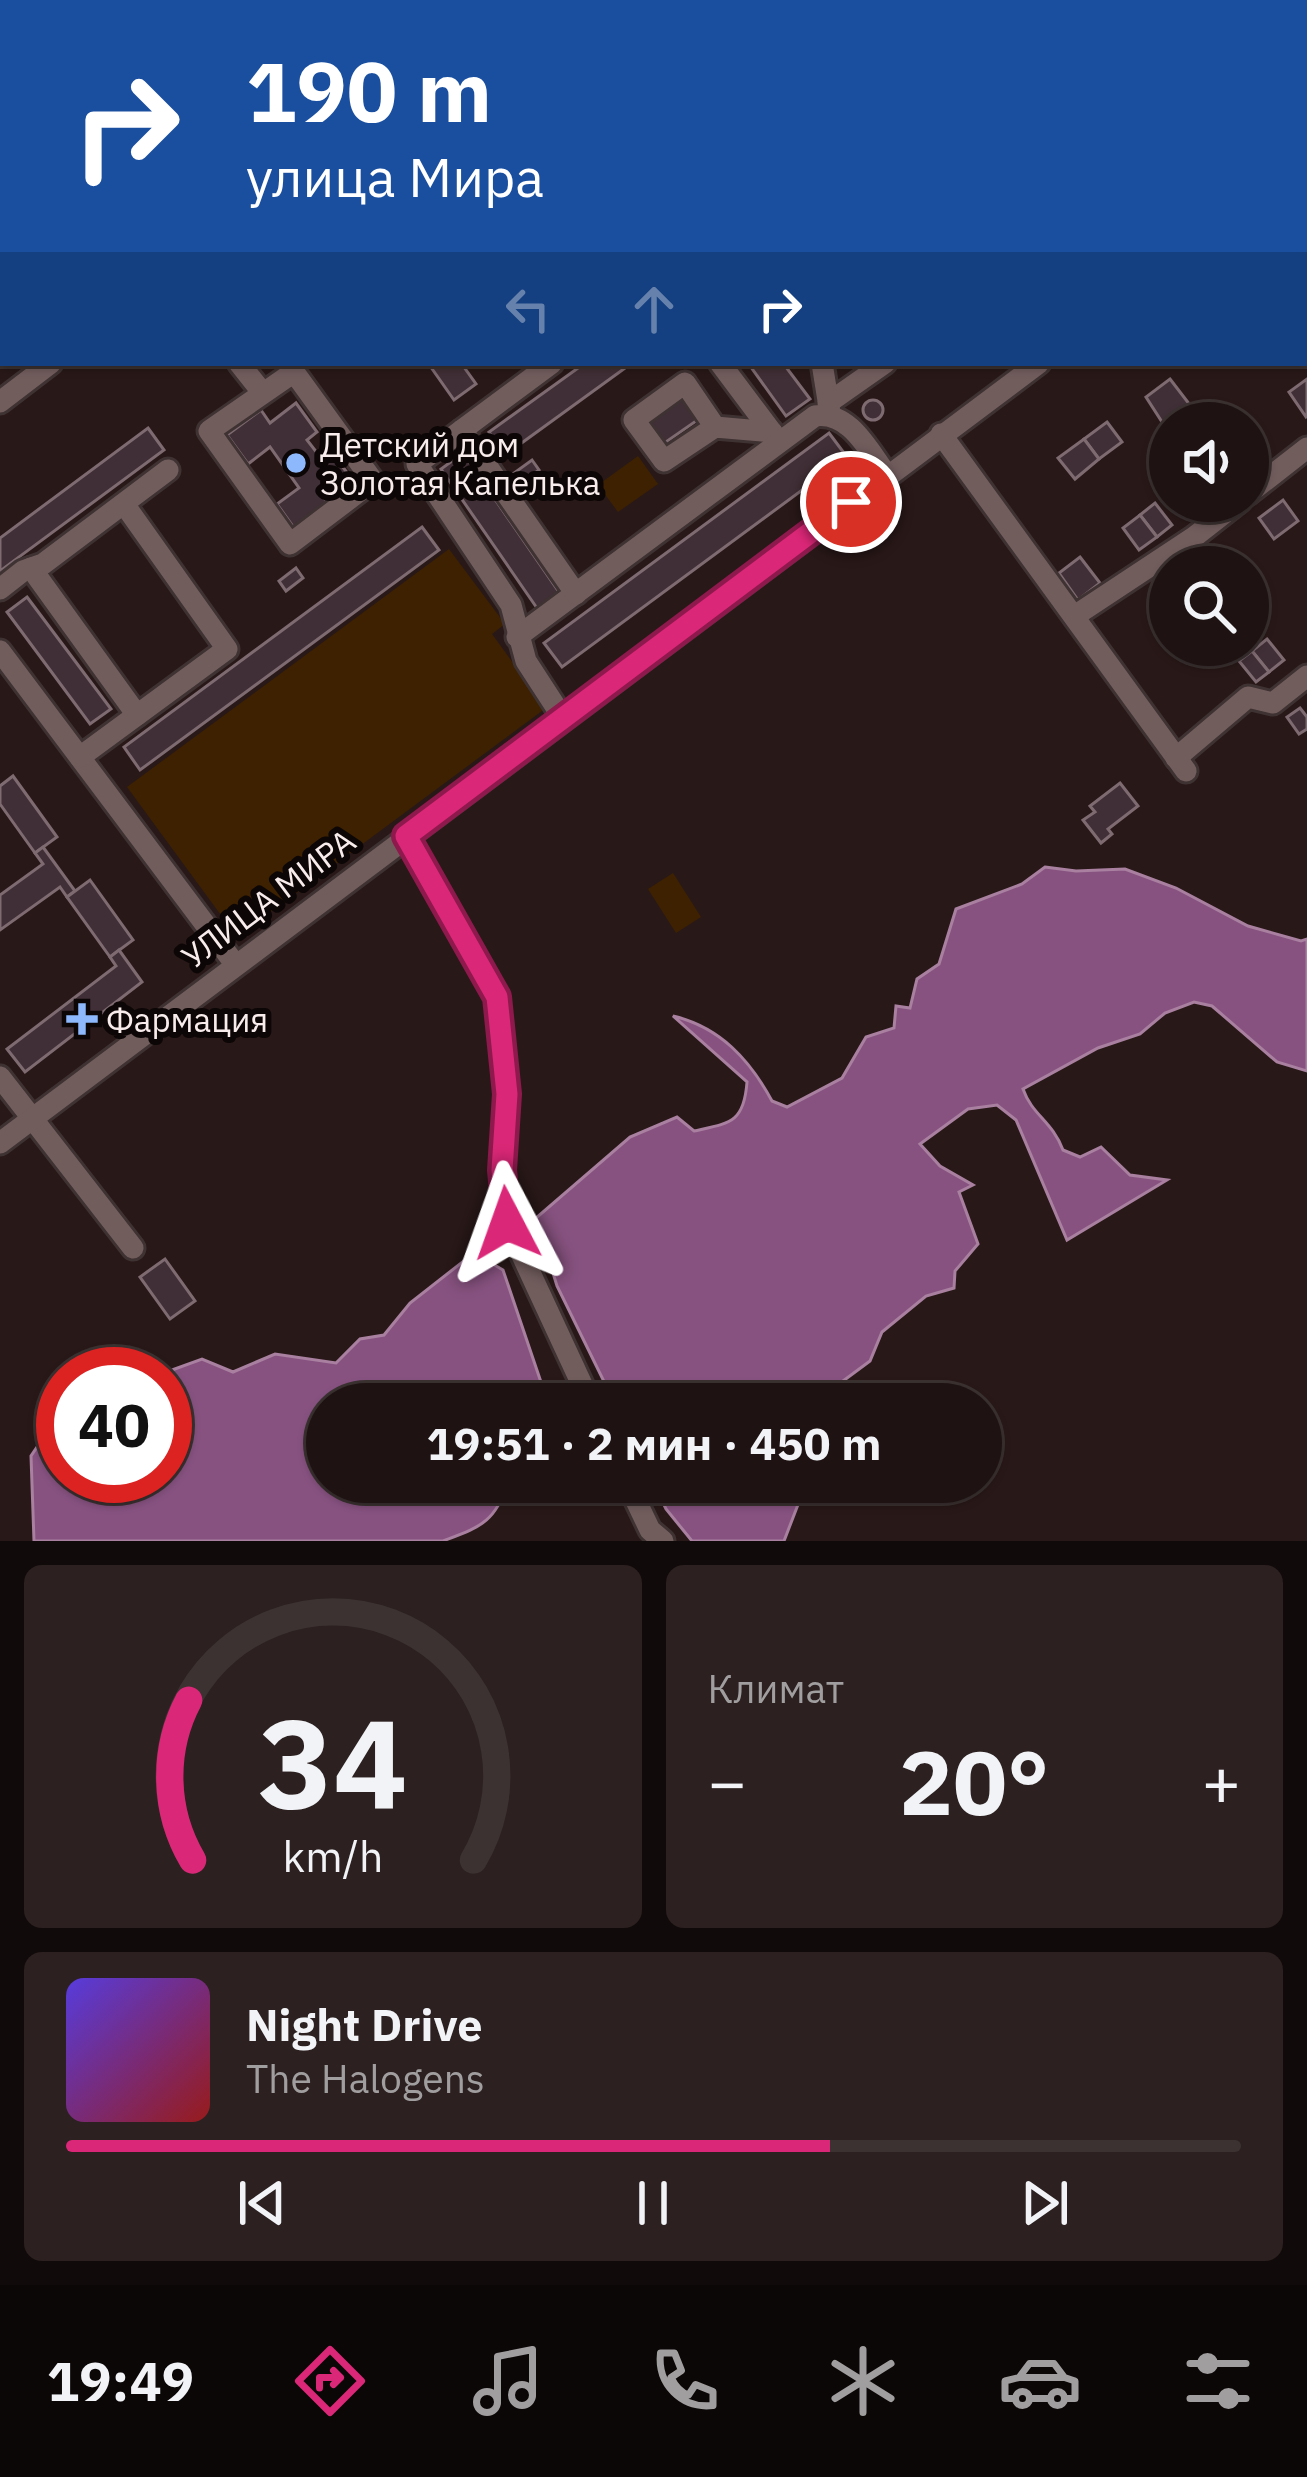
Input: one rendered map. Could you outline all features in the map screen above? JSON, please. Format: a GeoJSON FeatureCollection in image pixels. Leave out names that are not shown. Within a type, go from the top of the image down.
{"type":"FeatureCollection","features":[{"type":"Feature","properties":{"kind":"street"},"geometry":{"type":"LineString","coordinates":[[0,402],[47,366]]}},
{"type":"Feature","properties":{"kind":"street"},"geometry":{"type":"LineString","coordinates":[[241,366],[262,392]]}},
{"type":"Feature","properties":{"kind":"street"},"geometry":{"type":"LineString","coordinates":[[548,366],[417,464],[511,605],[526,662],[563,718]]}},
{"type":"Feature","properties":{"kind":"street"},"geometry":{"type":"LineString","coordinates":[[722,366],[776,438]]}},
{"type":"Feature","properties":{"kind":"street"},"geometry":{"type":"LineString","coordinates":[[822,366],[829,408],[887,475]]}},
{"type":"Feature","properties":{"kind":"street"},"geometry":{"type":"LineString","coordinates":[[517,637],[776,438],[829,408],[881,366]]}},
{"type":"Feature","properties":{"kind":"street","name":"УЛИЦА МИРА"},"geometry":{"type":"LineString","coordinates":[[0,1143],[1035,366]]}},
{"type":"Feature","properties":{"kind":"street"},"geometry":{"type":"LineString","coordinates":[[294,372],[374,481],[290,544],[208,430],[262,392],[294,372]]}},
{"type":"Feature","properties":{"kind":"street"},"geometry":{"type":"LineString","coordinates":[[715,428],[776,438]]}},
{"type":"Feature","properties":{"kind":"street"},"geometry":{"type":"LineString","coordinates":[[462,430],[576,594]]}},
{"type":"Feature","properties":{"kind":"street"},"geometry":{"type":"LineString","coordinates":[[941,434],[1181,764],[1248,698],[1273,703],[1307,676]]}},
{"type":"Feature","properties":{"kind":"street"},"geometry":{"type":"LineString","coordinates":[[1269,478],[1307,448]]}},
{"type":"Feature","properties":{"kind":"street"},"geometry":{"type":"LineString","coordinates":[[0,589],[43,564],[168,470]]}},
{"type":"Feature","properties":{"kind":"street"},"geometry":{"type":"LineString","coordinates":[[80,757],[227,649],[124,504]]}},
{"type":"Feature","properties":{"kind":"street"},"geometry":{"type":"LineString","coordinates":[[1076,615],[1213,522]]}},
{"type":"Feature","properties":{"kind":"street"},"geometry":{"type":"LineString","coordinates":[[32,568],[137,715]]}},
{"type":"Feature","properties":{"kind":"street"},"geometry":{"type":"LineString","coordinates":[[0,651],[235,964]]}},
{"type":"Feature","properties":{"kind":"street"},"geometry":{"type":"LineString","coordinates":[[406,836],[497,997],[507,1094],[502,1170],[507,1223],[581,1383]]}},
{"type":"Feature","properties":{"kind":"street"},"geometry":{"type":"LineString","coordinates":[[0,1077],[133,1248]]}},
{"type":"Feature","properties":{"kind":"street"},"geometry":{"type":"LineString","coordinates":[[637,1503],[650,1530],[663,1541]]}},
{"type":"Feature","properties":{"kind":"shaded area"},"geometry":{"type":"Polygon","coordinates":[[[638,456],[658,484],[618,512],[598,485],[638,456]]]}},
{"type":"Feature","properties":{"kind":"shaded area"},"geometry":{"type":"Polygon","coordinates":[[[449,549],[505,624],[492,634],[546,708],[237,937],[127,787],[449,549]]]}},
{"type":"Feature","properties":{"kind":"shaded area"},"geometry":{"type":"Polygon","coordinates":[[[1045,867],[1125,869],[1176,888],[1248,926],[1307,939],[1307,1071],[1277,1062],[1212,1006],[1194,1002],[1165,1013],[1140,1034],[1098,1048],[1023,1089],[1063,1150],[1080,1157],[1101,1147],[1130,1175],[1167,1180],[1067,1240],[1016,1120],[997,1105],[968,1109],[920,1144],[940,1166],[973,1185],[959,1192],[978,1244],[955,1271],[954,1288],[926,1296],[882,1332],[870,1361],[840,1383],[605,1383],[557,1286],[536,1218],[630,1137],[677,1117],[694,1131],[726,1123],[743,1106],[747,1082],[673,1016],[705,1028],[732,1047],[772,1101],[787,1107],[842,1078],[866,1037],[894,1028],[896,1006],[910,1008],[917,979],[939,964],[956,909],[1022,884],[1045,867]]]}},
{"type":"Feature","properties":{"kind":"shaded area"},"geometry":{"type":"Polygon","coordinates":[[[673,873],[701,917],[676,933],[648,889],[673,873]]]}},
{"type":"Feature","properties":{"kind":"shaded area"},"geometry":{"type":"Polygon","coordinates":[[[474,1253],[503,1270],[541,1383],[306,1383],[306,1503],[499,1503],[477,1527],[443,1541],[34,1541],[31,1456],[36,1449],[36,1503],[192,1503],[192,1363],[202,1359],[233,1372],[275,1354],[336,1363],[360,1339],[384,1335],[410,1303],[474,1253]]]}},
{"type":"Feature","properties":{"kind":"shaded area"},"geometry":{"type":"Polygon","coordinates":[[[663,1503],[799,1503],[784,1541],[692,1541],[663,1503]]]}},
{"type":"Feature","properties":{"kind":"building"},"geometry":{"type":"Polygon","coordinates":[[[430,366],[463,366],[476,384],[454,400],[430,366]]]}},
{"type":"Feature","properties":{"kind":"building"},"geometry":{"type":"Polygon","coordinates":[[[581,366],[628,366],[505,455],[489,432],[581,366]]]}},
{"type":"Feature","properties":{"kind":"building"},"geometry":{"type":"Polygon","coordinates":[[[750,366],[785,366],[810,399],[786,416],[750,366]]]}},
{"type":"Feature","properties":{"kind":"building"},"geometry":{"type":"Polygon","coordinates":[[[1170,379],[1188,402],[1149,402],[1146,397],[1170,379]]]}},
{"type":"Feature","properties":{"kind":"building"},"geometry":{"type":"Polygon","coordinates":[[[1307,379],[1307,416],[1306,417],[1289,392],[1307,379]]]}},
{"type":"Feature","properties":{"kind":"building"},"geometry":{"type":"Polygon","coordinates":[[[682,396],[699,419],[663,444],[647,422],[682,396]]]}},
{"type":"Feature","properties":{"kind":"building"},"geometry":{"type":"Polygon","coordinates":[[[873,400],[883,410],[873,420],[863,410],[873,400]]]}},
{"type":"Feature","properties":{"kind":"building"},"geometry":{"type":"Polygon","coordinates":[[[296,403],[317,432],[307,440],[321,458],[331,451],[351,478],[324,498],[331,507],[297,532],[277,504],[299,488],[270,447],[248,464],[227,435],[261,410],[270,423],[296,403]]]}},
{"type":"Feature","properties":{"kind":"building"},"geometry":{"type":"Polygon","coordinates":[[[1107,422],[1122,442],[1099,459],[1084,439],[1107,422]]]}},
{"type":"Feature","properties":{"kind":"building"},"geometry":{"type":"Polygon","coordinates":[[[148,428],[164,450],[0,571],[0,538],[148,428]]]}},
{"type":"Feature","properties":{"kind":"building"},"geometry":{"type":"Polygon","coordinates":[[[829,433],[847,457],[562,667],[544,643],[829,433]]]}},
{"type":"Feature","properties":{"kind":"building"},"geometry":{"type":"Polygon","coordinates":[[[1084,439],[1099,459],[1075,479],[1058,458],[1084,439]]]}},
{"type":"Feature","properties":{"kind":"building"},"geometry":{"type":"Polygon","coordinates":[[[463,453],[561,595],[539,611],[441,469],[463,453]]]}},
{"type":"Feature","properties":{"kind":"building"},"geometry":{"type":"Polygon","coordinates":[[[532,460],[539,470],[521,483],[514,473],[532,460]]]}},
{"type":"Feature","properties":{"kind":"building"},"geometry":{"type":"Polygon","coordinates":[[[1283,500],[1298,521],[1274,539],[1262,522],[1269,522],[1269,510],[1283,500]]]}},
{"type":"Feature","properties":{"kind":"building"},"geometry":{"type":"Polygon","coordinates":[[[1149,508],[1149,522],[1172,525],[1157,537],[1140,515],[1149,508]]]}},
{"type":"Feature","properties":{"kind":"building"},"geometry":{"type":"Polygon","coordinates":[[[1140,515],[1157,537],[1139,550],[1123,528],[1140,515]]]}},
{"type":"Feature","properties":{"kind":"building"},"geometry":{"type":"Polygon","coordinates":[[[422,527],[439,550],[140,770],[124,747],[422,527]]]}},
{"type":"Feature","properties":{"kind":"building"},"geometry":{"type":"Polygon","coordinates":[[[1080,557],[1100,583],[1078,600],[1059,573],[1080,557]]]}},
{"type":"Feature","properties":{"kind":"building"},"geometry":{"type":"Polygon","coordinates":[[[296,568],[303,578],[286,591],[279,581],[296,568]]]}},
{"type":"Feature","properties":{"kind":"building"},"geometry":{"type":"Polygon","coordinates":[[[27,597],[111,709],[90,724],[7,612],[27,597]]]}},
{"type":"Feature","properties":{"kind":"building"},"geometry":{"type":"Polygon","coordinates":[[[1269,641],[1284,660],[1269,672],[1264,666],[1269,666],[1269,641]]]}},
{"type":"Feature","properties":{"kind":"building"},"geometry":{"type":"Polygon","coordinates":[[[1243,666],[1264,666],[1269,672],[1256,682],[1243,666]]]}},
{"type":"Feature","properties":{"kind":"building"},"geometry":{"type":"Polygon","coordinates":[[[1300,708],[1307,717],[1307,729],[1299,734],[1287,717],[1300,708]]]}},
{"type":"Feature","properties":{"kind":"building"},"geometry":{"type":"Polygon","coordinates":[[[13,776],[57,837],[35,853],[0,804],[0,786],[13,776]]]}},
{"type":"Feature","properties":{"kind":"building"},"geometry":{"type":"Polygon","coordinates":[[[1120,783],[1138,806],[1108,829],[1112,834],[1101,843],[1083,820],[1095,812],[1090,806],[1120,783]]]}},
{"type":"Feature","properties":{"kind":"building"},"geometry":{"type":"Polygon","coordinates":[[[43,847],[75,891],[67,897],[60,887],[0,930],[0,895],[43,864],[35,853],[43,847]]]}},
{"type":"Feature","properties":{"kind":"building"},"geometry":{"type":"Polygon","coordinates":[[[90,880],[133,940],[110,957],[67,897],[90,880]]]}},
{"type":"Feature","properties":{"kind":"building"},"geometry":{"type":"Polygon","coordinates":[[[119,950],[142,982],[25,1072],[7,1049],[116,966],[110,957],[119,950]]]}},
{"type":"Feature","properties":{"kind":"building"},"geometry":{"type":"Polygon","coordinates":[[[165,1259],[195,1301],[170,1319],[140,1277],[165,1259]]]}},
{"type":"Feature","properties":{"kind":"place","name":"Детский дом Золотая Капелька"},"geometry":{"type":"Point","coordinates":[296,463]}},
{"type":"Feature","properties":{"kind":"place","name":"Фармация"},"geometry":{"type":"Point","coordinates":[82,1019]}},
{"type":"Feature","properties":{"kind":"route"},"geometry":{"type":"LineString","coordinates":[[507,1223],[502,1170],[507,1094],[497,997],[406,836],[851,502]]}}]}
